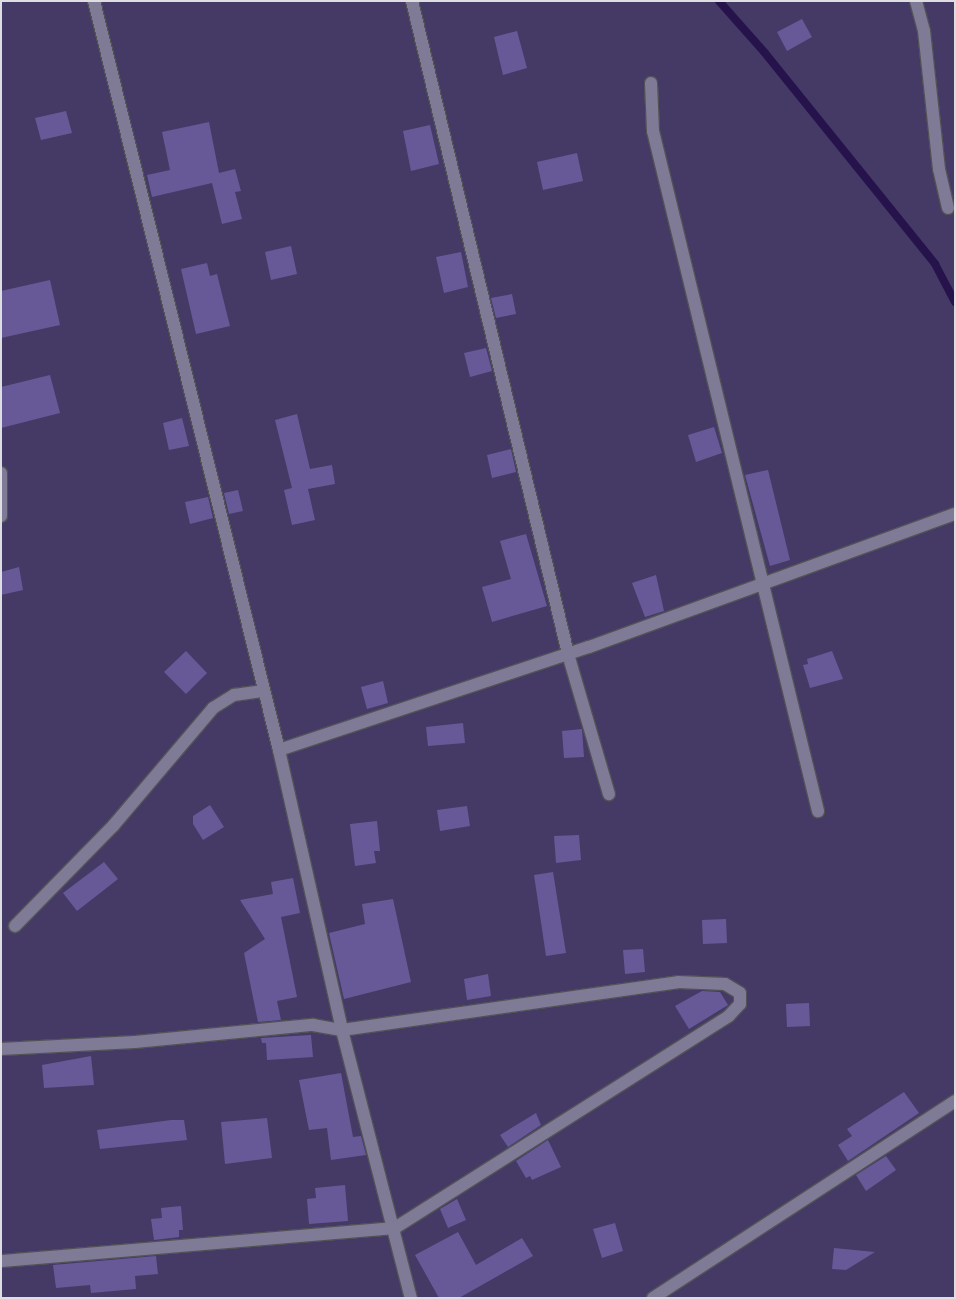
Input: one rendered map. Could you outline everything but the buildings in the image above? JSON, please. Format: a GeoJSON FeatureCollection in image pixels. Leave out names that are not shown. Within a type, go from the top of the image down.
{"type":"FeatureCollection","features":[{"type":"Feature","properties":{"kind":"lane"},"geometry":{"type":"LineString","coordinates":[[94,1],[279,750],[342,1030],[395,1228],[411,1298]]}},
{"type":"Feature","properties":{"kind":"lane"},"geometry":{"type":"LineString","coordinates":[[412,1],[568,654],[609,794]]}},
{"type":"Feature","properties":{"kind":"lane"},"geometry":{"type":"LineString","coordinates":[[916,1],[924,31],[934,133],[948,208]]}},
{"type":"Feature","properties":{"kind":"lane"},"geometry":{"type":"LineString","coordinates":[[651,83],[653,131],[764,581],[818,811]]}},
{"type":"Feature","properties":{"kind":"lane"},"geometry":{"type":"LineString","coordinates":[[1,473],[1,516]]}},
{"type":"Feature","properties":{"kind":"lane"},"geometry":{"type":"LineString","coordinates":[[279,750],[568,654],[764,581],[955,514]]}},
{"type":"Feature","properties":{"kind":"lane"},"geometry":{"type":"LineString","coordinates":[[15,926],[113,826],[213,708],[234,695],[264,691]]}},
{"type":"Feature","properties":{"kind":"lane"},"geometry":{"type":"LineString","coordinates":[[1,1049],[313,1026],[342,1030],[678,982],[724,984],[740,993],[740,1004],[729,1016],[395,1228],[1,1261]]}},
{"type":"Feature","properties":{"kind":"lane"},"geometry":{"type":"LineString","coordinates":[[653,1298],[955,1101]]}},
{"type":"Feature","properties":{"kind":"shaded area"},"geometry":{"type":"Polygon","coordinates":[[[1,1],[955,1],[955,1298],[1,1298],[1,1]]]}},
{"type":"Feature","properties":{"kind":"waterway"},"geometry":{"type":"LineString","coordinates":[[719,1],[765,53],[935,264],[955,302]]}}]}
